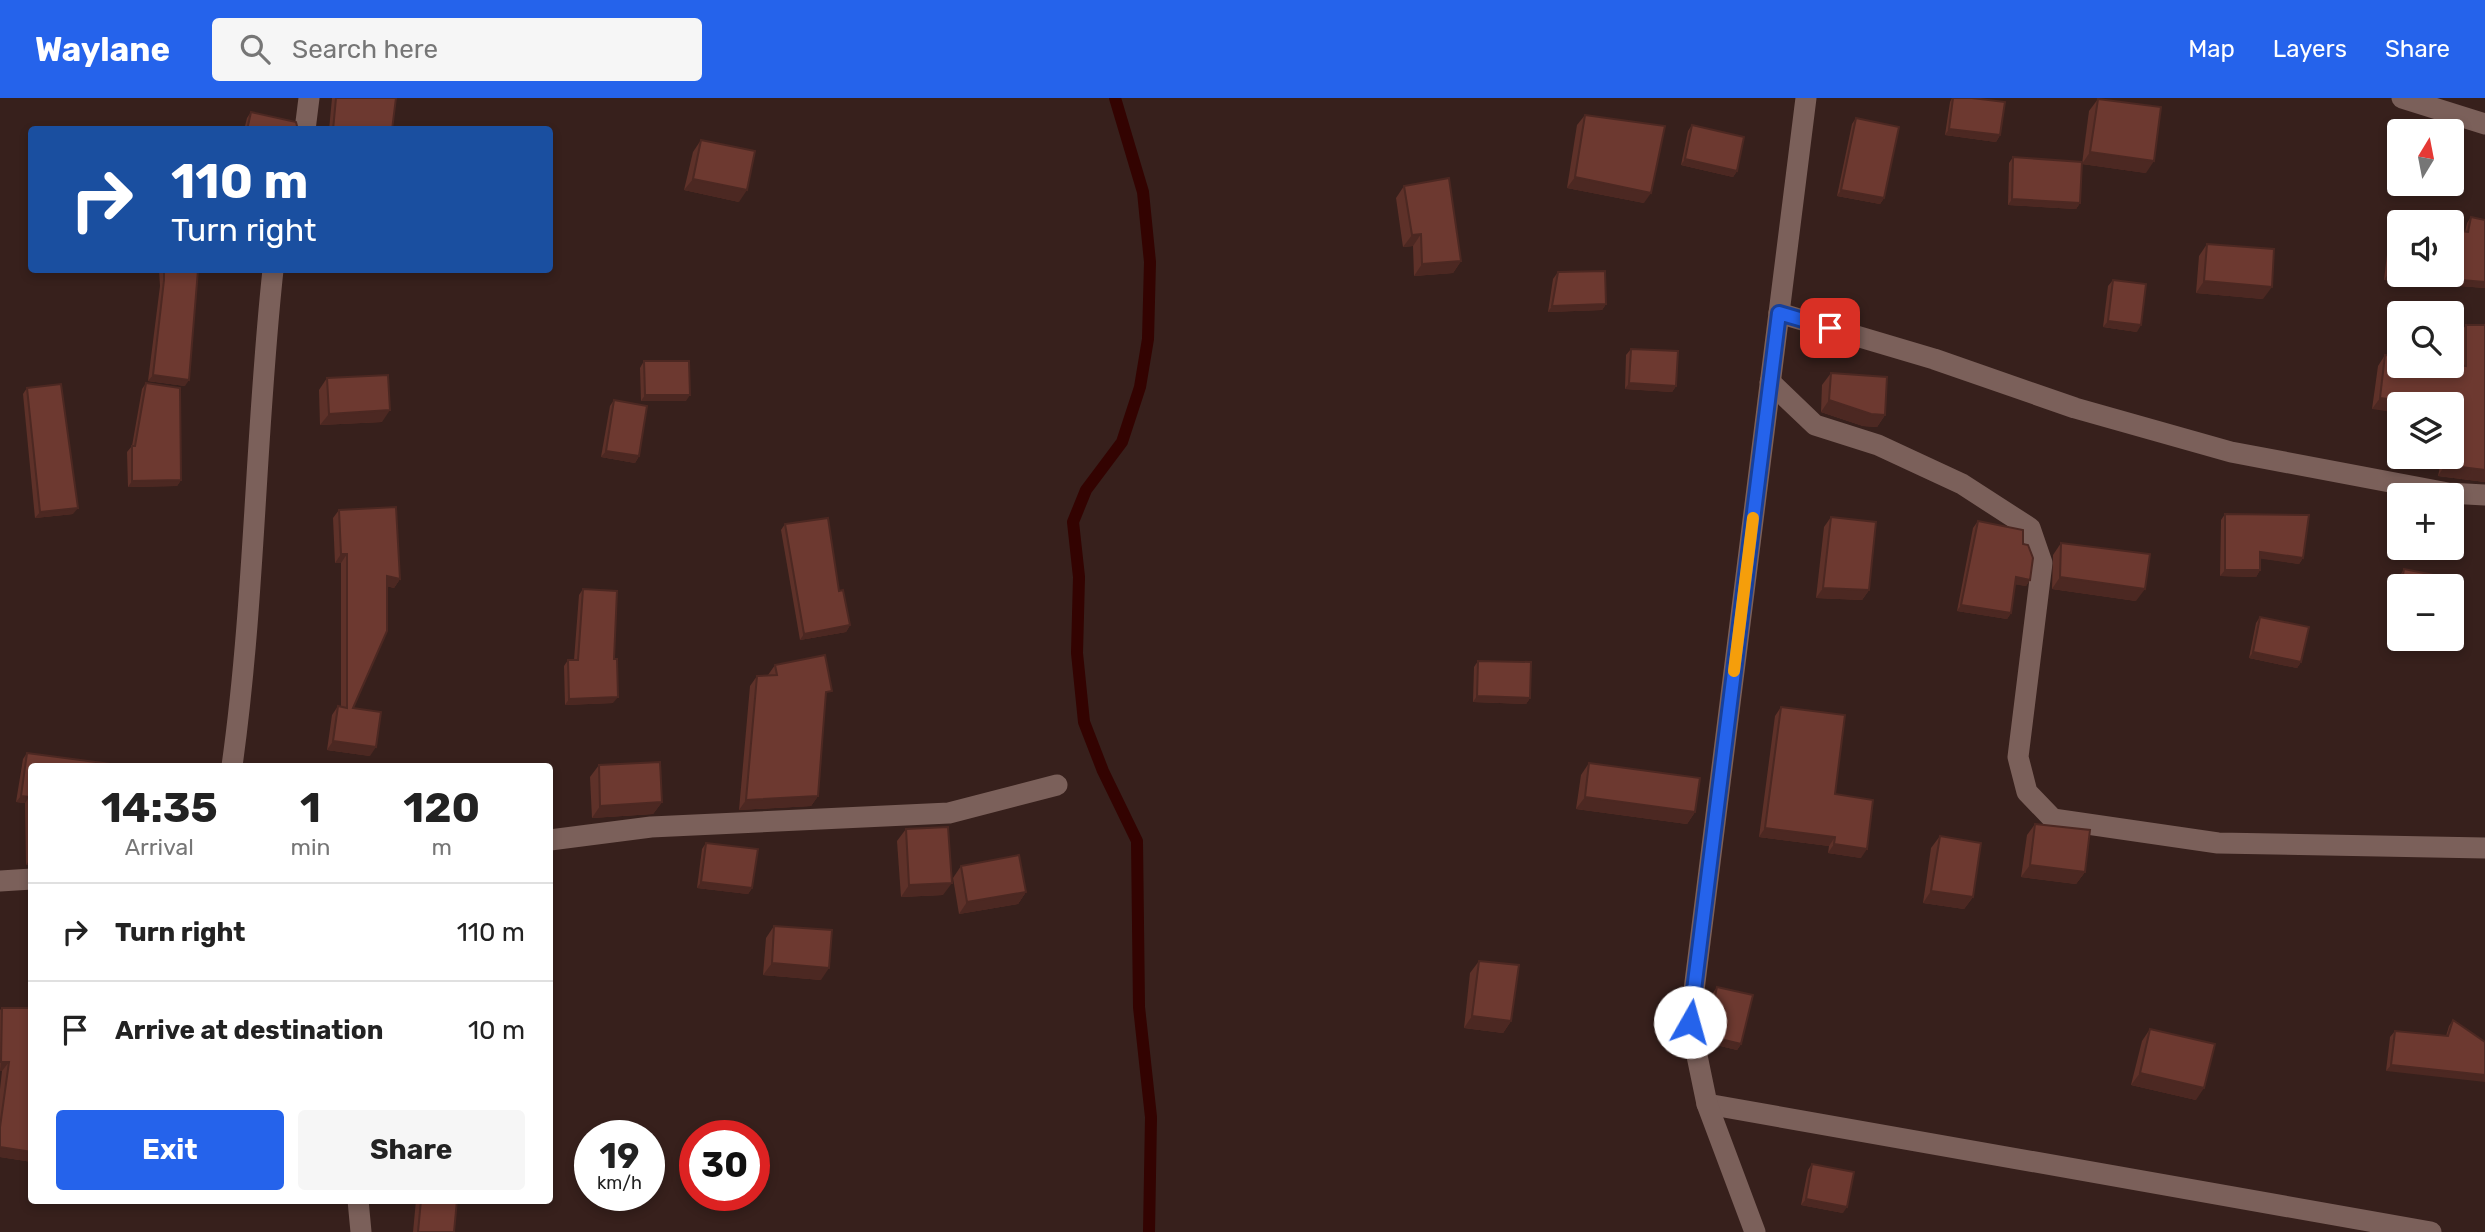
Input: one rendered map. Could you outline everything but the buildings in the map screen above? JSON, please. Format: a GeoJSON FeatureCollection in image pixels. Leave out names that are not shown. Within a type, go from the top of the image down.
{"type":"FeatureCollection","features":[{"type":"Feature","properties":{"kind":"street"},"geometry":{"type":"LineString","coordinates":[[306,126],[309,98]]}},
{"type":"Feature","properties":{"kind":"street"},"geometry":{"type":"LineString","coordinates":[[1755,1232],[1707,1104],[1690,1022],[1806,98]]}},
{"type":"Feature","properties":{"kind":"street"},"geometry":{"type":"LineString","coordinates":[[2402,98],[2485,124]]}},
{"type":"Feature","properties":{"kind":"street"},"geometry":{"type":"LineString","coordinates":[[232,763],[241,696],[254,536],[261,379],[273,273]]}},
{"type":"Feature","properties":{"kind":"street"},"geometry":{"type":"LineString","coordinates":[[1779,313],[1934,359],[2075,408],[2231,452],[2448,493],[2485,495]]}},
{"type":"Feature","properties":{"kind":"street"},"geometry":{"type":"LineString","coordinates":[[1770,382],[1815,425],[1878,445],[1962,484],[2030,528],[2042,562],[2018,757],[2027,792],[2053,819],[2218,843],[2485,848]]}},
{"type":"Feature","properties":{"kind":"street"},"geometry":{"type":"LineString","coordinates":[[553,840],[651,827],[949,813],[1057,785]]}},
{"type":"Feature","properties":{"kind":"street"},"geometry":{"type":"LineString","coordinates":[[0,881],[28,879]]}},
{"type":"Feature","properties":{"kind":"street"},"geometry":{"type":"LineString","coordinates":[[1707,1104],[2431,1232]]}},
{"type":"Feature","properties":{"kind":"street"},"geometry":{"type":"LineString","coordinates":[[358,1204],[361,1232]]}},
{"type":"Feature","properties":{"kind":"waterway"},"geometry":{"type":"LineString","coordinates":[[1115,98],[1143,192],[1150,262],[1148,339],[1140,387],[1122,442],[1086,490],[1073,522],[1079,577],[1077,653],[1084,722],[1103,771],[1137,841],[1139,1007],[1151,1117],[1149,1232]]}},
{"type":"Feature","properties":{"kind":"slow traffic"},"geometry":{"type":"LineString","coordinates":[[1734,671],[1753,518]]}},
{"type":"Feature","properties":{"kind":"route"},"geometry":{"type":"LineString","coordinates":[[1690,1022],[1779,313],[1830,328]]}}]}
